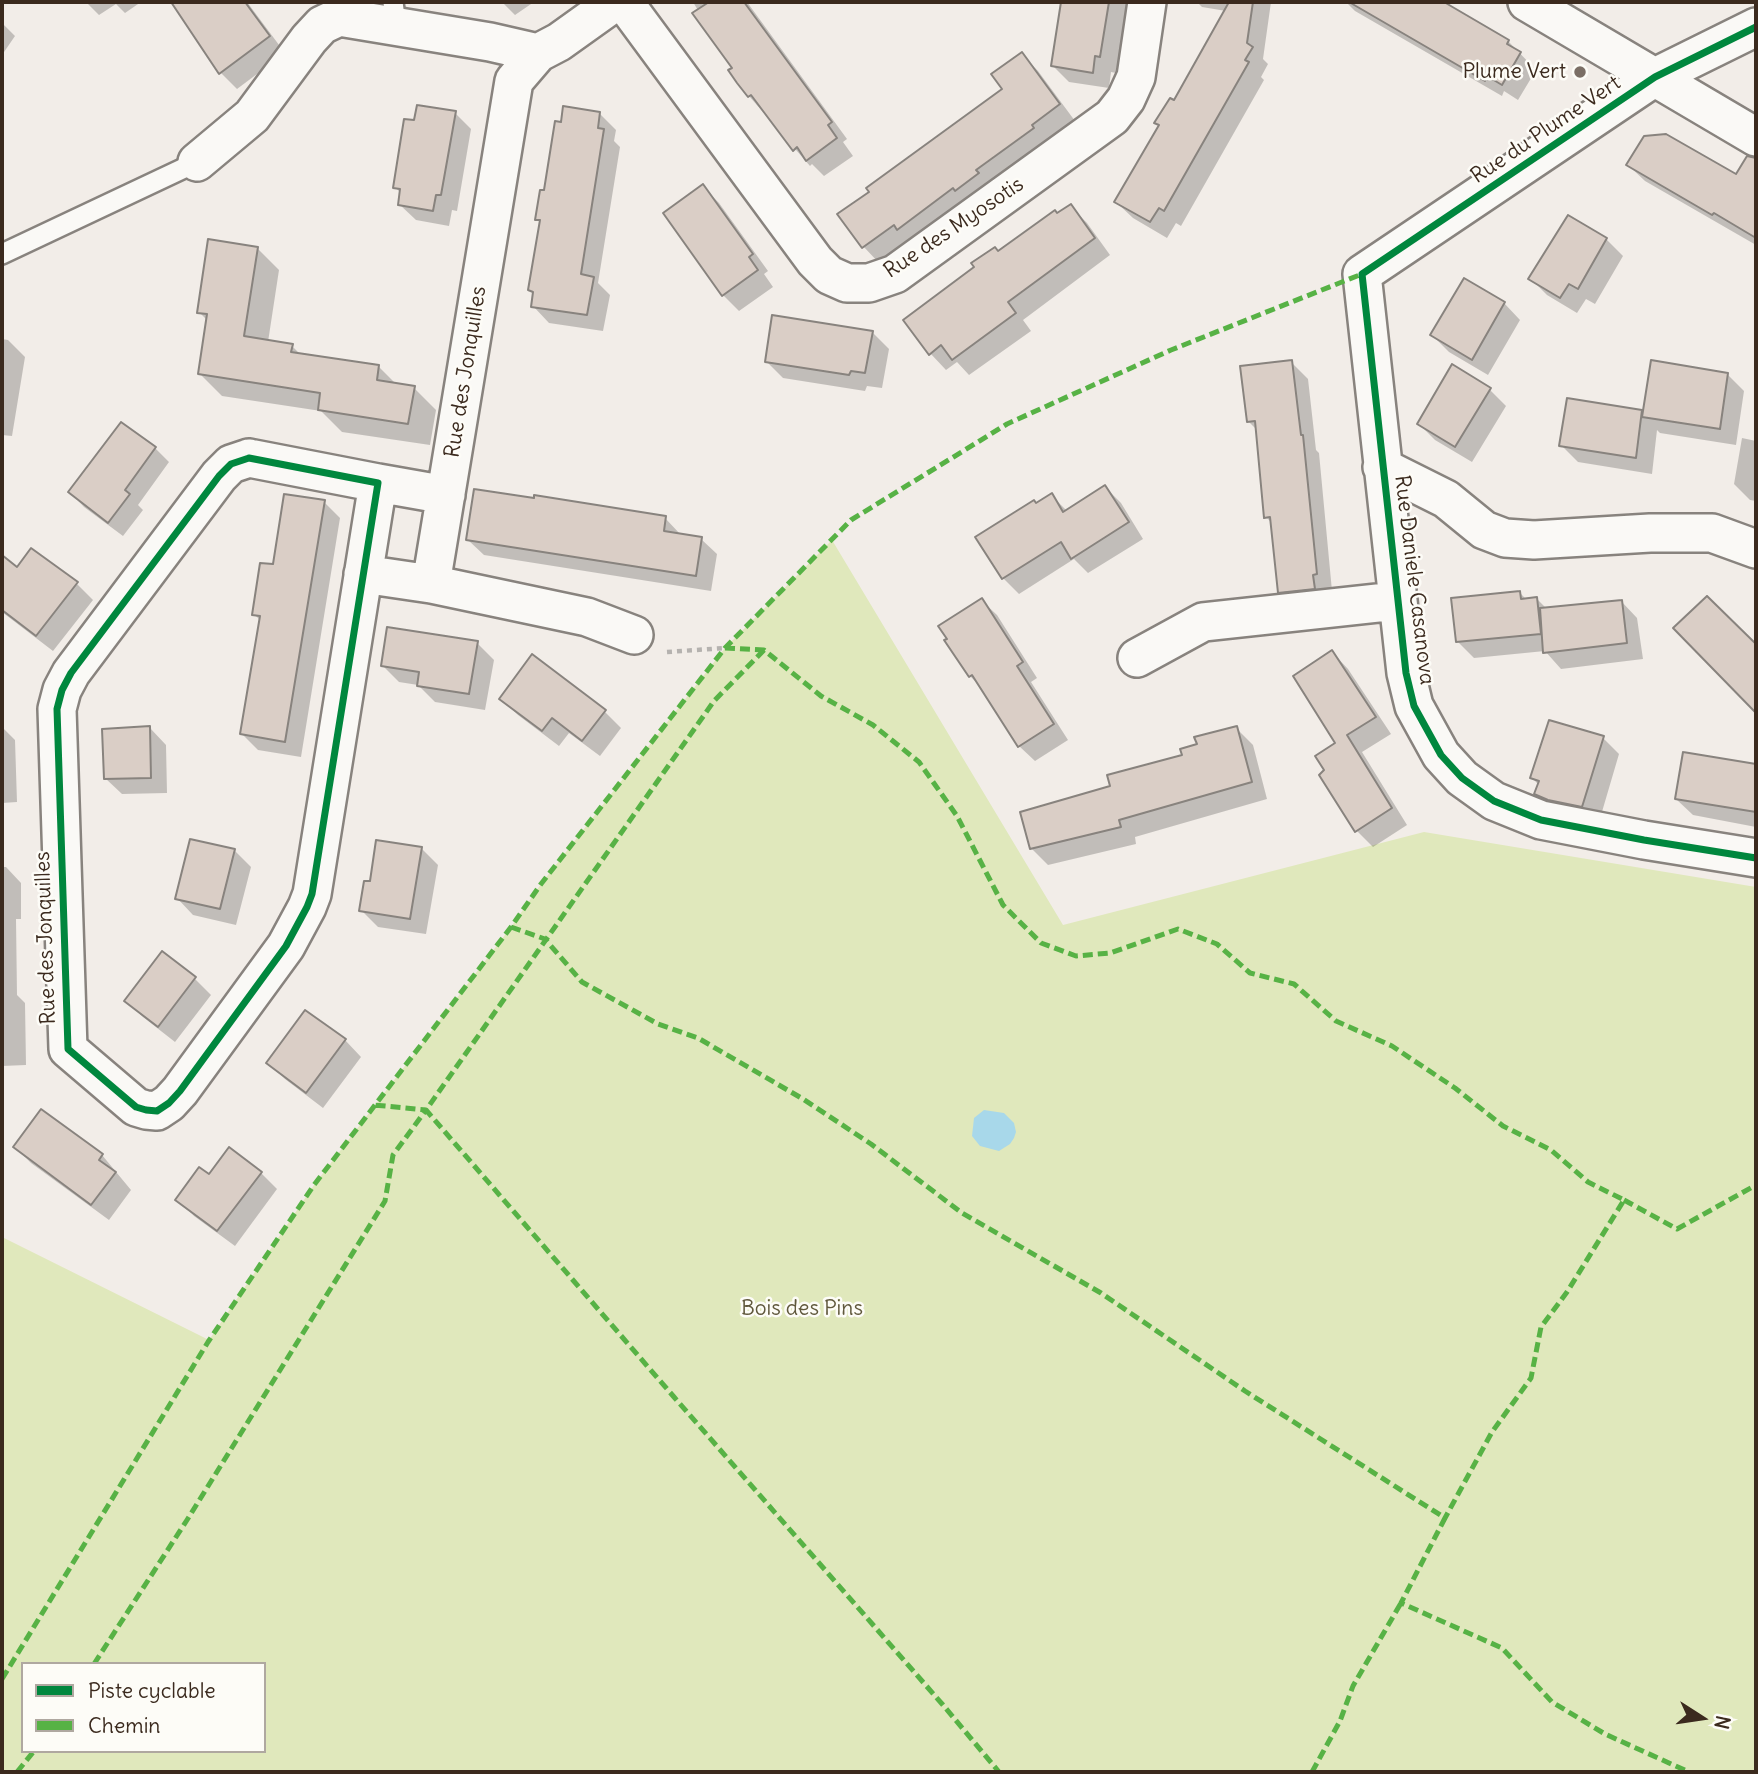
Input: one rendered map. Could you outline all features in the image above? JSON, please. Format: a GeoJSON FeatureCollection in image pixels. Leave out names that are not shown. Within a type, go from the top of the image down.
{"type":"FeatureCollection","features":[{"type":"Feature","properties":{"kind":"street","name":"Rue des Jonquilles"},"geometry":{"type":"LineString","coordinates":[[431,584],[513,81],[538,53],[559,42],[615,2]]}},
{"type":"Feature","properties":{"kind":"street","name":"Rue des Myosotis"},"geometry":{"type":"LineString","coordinates":[[624,2],[815,261],[830,275],[847,283],[858,283],[895,274],[1112,117],[1126,99],[1136,77],[1147,2]]}},
{"type":"Feature","properties":{"kind":"street"},"geometry":{"type":"LineString","coordinates":[[1527,2],[1756,137]]}},
{"type":"Feature","properties":{"kind":"street"},"geometry":{"type":"LineString","coordinates":[[197,162],[252,116],[322,25],[339,17],[395,14],[538,53]]}},
{"type":"Feature","properties":{"kind":"street","name":"Rue du Plume Vert"},"geometry":{"type":"LineString","coordinates":[[1362,274],[1655,77],[1756,27]]}},
{"type":"Feature","properties":{"kind":"street","name":"Rue Daniele Casanova"},"geometry":{"type":"LineString","coordinates":[[1362,274],[1406,673],[1414,706],[1441,755],[1474,788],[1494,801],[1541,820],[1644,841],[1756,858]]}},
{"type":"Feature","properties":{"kind":"street","name":"Rue des Jonquilles"},"geometry":{"type":"LineString","coordinates":[[249,458],[377,483],[363,574],[312,894],[307,907],[290,940],[175,1098],[157,1111],[136,1107],[79,1060],[68,1049],[66,1040],[57,709],[62,690],[79,662],[219,476],[231,464],[249,458]]}},
{"type":"Feature","properties":{"kind":"street"},"geometry":{"type":"LineString","coordinates":[[1382,467],[1446,499],[1484,530],[1505,538],[1534,540],[1650,533],[1712,533],[1756,549]]}},
{"type":"Feature","properties":{"kind":"street"},"geometry":{"type":"LineString","coordinates":[[377,483],[446,495]]}},
{"type":"Feature","properties":{"kind":"street"},"geometry":{"type":"LineString","coordinates":[[363,574],[431,584],[587,617],[634,635]]}},
{"type":"Feature","properties":{"kind":"street"},"geometry":{"type":"LineString","coordinates":[[1137,658],[1203,622],[1396,601]]}},
{"type":"Feature","properties":{"kind":"lane"},"geometry":{"type":"LineString","coordinates":[[2,254],[197,162]]}},
{"type":"Feature","properties":{"kind":"path"},"geometry":{"type":"LineString","coordinates":[[634,635],[646,653],[726,648]]}},
{"type":"Feature","properties":{"kind":"green space","name":"Bois des Pins"},"geometry":{"type":"Polygon","coordinates":[[[832,540],[1063,925],[1424,832],[1756,887],[1756,1772],[2,1772],[2,1237],[209,1340],[314,1185],[541,884],[725,648],[832,540]]]}},
{"type":"Feature","properties":{"kind":"water"},"geometry":{"type":"Polygon","coordinates":[[[984,1110],[1004,1113],[1014,1123],[1014,1138],[999,1151],[980,1146],[972,1136],[974,1118],[984,1110]]]}},
{"type":"Feature","properties":{"kind":"building"},"geometry":{"type":"Polygon","coordinates":[[[171,2],[245,2],[270,36],[219,74],[171,2]]]}},
{"type":"Feature","properties":{"kind":"building"},"geometry":{"type":"Polygon","coordinates":[[[709,2],[744,2],[832,122],[828,125],[837,138],[806,161],[797,147],[793,151],[751,95],[748,97],[737,83],[728,70],[732,68],[692,13],[709,2]]]}},
{"type":"Feature","properties":{"kind":"building"},"geometry":{"type":"Polygon","coordinates":[[[1061,2],[1109,2],[1100,57],[1095,56],[1093,73],[1051,66],[1061,2]]]}},
{"type":"Feature","properties":{"kind":"building"},"geometry":{"type":"Polygon","coordinates":[[[1229,2],[1253,2],[1247,43],[1253,47],[1245,60],[1249,62],[1164,211],[1159,208],[1150,222],[1114,202],[1159,125],[1154,123],[1170,98],[1174,100],[1229,2]]]}},
{"type":"Feature","properties":{"kind":"building"},"geometry":{"type":"Polygon","coordinates":[[[1349,2],[1444,2],[1509,40],[1507,44],[1521,52],[1502,85],[1487,76],[1485,81],[1349,2]]]}},
{"type":"Feature","properties":{"kind":"building"},"geometry":{"type":"Polygon","coordinates":[[[1022,52],[1060,104],[1032,125],[1034,128],[976,170],[979,173],[955,191],[953,188],[897,230],[894,225],[862,248],[837,214],[869,192],[866,188],[1002,89],[991,74],[1022,52]]]}},
{"type":"Feature","properties":{"kind":"building"},"geometry":{"type":"Polygon","coordinates":[[[417,105],[456,111],[441,195],[436,195],[433,211],[398,205],[400,189],[393,188],[404,119],[414,120],[417,105]]]}},
{"type":"Feature","properties":{"kind":"building"},"geometry":{"type":"Polygon","coordinates":[[[563,106],[600,112],[598,128],[604,129],[581,274],[594,277],[587,315],[531,307],[533,292],[528,290],[540,220],[535,220],[540,190],[544,190],[555,121],[561,122],[563,106]]]}},
{"type":"Feature","properties":{"kind":"building"},"geometry":{"type":"Polygon","coordinates":[[[1666,134],[1736,174],[1747,156],[1756,158],[1756,238],[1626,165],[1644,136],[1666,134]]]}},
{"type":"Feature","properties":{"kind":"building"},"geometry":{"type":"Polygon","coordinates":[[[703,184],[753,254],[749,257],[758,270],[722,296],[663,213],[703,184]]]}},
{"type":"Feature","properties":{"kind":"building"},"geometry":{"type":"Polygon","coordinates":[[[1071,204],[1095,238],[1008,302],[1016,313],[952,360],[941,345],[929,355],[903,320],[974,267],[971,263],[995,247],[998,251],[1055,210],[1057,213],[1071,204]]]}},
{"type":"Feature","properties":{"kind":"building"},"geometry":{"type":"Polygon","coordinates":[[[1568,215],[1607,238],[1578,289],[1569,284],[1560,298],[1528,279],[1568,215]]]}},
{"type":"Feature","properties":{"kind":"building"},"geometry":{"type":"Polygon","coordinates":[[[208,239],[258,247],[244,336],[293,344],[291,352],[379,365],[377,380],[415,386],[408,424],[318,410],[320,393],[198,374],[207,314],[197,313],[208,239]]]}},
{"type":"Feature","properties":{"kind":"building"},"geometry":{"type":"Polygon","coordinates":[[[1464,278],[1505,302],[1472,360],[1430,335],[1464,278]]]}},
{"type":"Feature","properties":{"kind":"building"},"geometry":{"type":"Polygon","coordinates":[[[772,315],[873,331],[865,373],[851,371],[849,375],[765,362],[772,315]]]}},
{"type":"Feature","properties":{"kind":"building"},"geometry":{"type":"Polygon","coordinates":[[[1292,360],[1303,435],[1317,574],[1313,575],[1315,589],[1278,593],[1270,517],[1264,518],[1255,421],[1247,422],[1240,366],[1292,360]]]}},
{"type":"Feature","properties":{"kind":"building"},"geometry":{"type":"Polygon","coordinates":[[[1651,360],[1728,373],[1720,429],[1642,417],[1651,360]]]}},
{"type":"Feature","properties":{"kind":"building"},"geometry":{"type":"Polygon","coordinates":[[[1452,364],[1491,388],[1455,447],[1417,424],[1452,364]]]}},
{"type":"Feature","properties":{"kind":"building"},"geometry":{"type":"Polygon","coordinates":[[[1567,398],[1642,410],[1636,458],[1559,446],[1567,398]]]}},
{"type":"Feature","properties":{"kind":"building"},"geometry":{"type":"Polygon","coordinates":[[[121,422],[156,447],[125,490],[130,494],[108,523],[68,492],[121,422]]]}},
{"type":"Feature","properties":{"kind":"building"},"geometry":{"type":"Polygon","coordinates":[[[1105,485],[1129,522],[1071,559],[1061,542],[1002,579],[975,537],[1034,500],[1036,503],[1052,493],[1063,512],[1105,485]]]}},
{"type":"Feature","properties":{"kind":"building"},"geometry":{"type":"Polygon","coordinates":[[[474,489],[534,498],[534,495],[666,516],[664,531],[702,537],[696,576],[466,540],[474,489]]]}},
{"type":"Feature","properties":{"kind":"building"},"geometry":{"type":"Polygon","coordinates":[[[284,494],[325,500],[285,742],[240,734],[260,616],[252,615],[260,563],[273,564],[284,494]]]}},
{"type":"Feature","properties":{"kind":"building"},"geometry":{"type":"Polygon","coordinates":[[[31,548],[78,582],[36,636],[2,610],[2,555],[17,567],[31,548]]]}},
{"type":"Feature","properties":{"kind":"building"},"geometry":{"type":"Polygon","coordinates":[[[1520,591],[1521,599],[1537,597],[1541,634],[1456,642],[1451,598],[1520,591]]]}},
{"type":"Feature","properties":{"kind":"building"},"geometry":{"type":"Polygon","coordinates":[[[1707,596],[1756,644],[1756,713],[1673,628],[1707,596]]]}},
{"type":"Feature","properties":{"kind":"building"},"geometry":{"type":"Polygon","coordinates":[[[982,598],[1023,662],[1017,666],[1054,724],[1018,747],[972,675],[969,677],[944,640],[947,639],[938,626],[982,598]]]}},
{"type":"Feature","properties":{"kind":"building"},"geometry":{"type":"Polygon","coordinates":[[[1622,600],[1627,643],[1543,653],[1540,608],[1622,600]]]}},
{"type":"Feature","properties":{"kind":"building"},"geometry":{"type":"Polygon","coordinates":[[[387,627],[478,641],[469,694],[417,686],[419,672],[381,666],[387,627]]]}},
{"type":"Feature","properties":{"kind":"building"},"geometry":{"type":"Polygon","coordinates":[[[1332,650],[1376,717],[1347,735],[1392,808],[1355,832],[1319,775],[1324,770],[1315,756],[1335,743],[1293,676],[1332,650]]]}},
{"type":"Feature","properties":{"kind":"building"},"geometry":{"type":"Polygon","coordinates":[[[532,654],[606,710],[582,741],[552,718],[542,731],[499,699],[532,654]]]}},
{"type":"Feature","properties":{"kind":"building"},"geometry":{"type":"Polygon","coordinates":[[[1549,720],[1604,736],[1582,807],[1548,800],[1534,794],[1539,781],[1530,778],[1549,720]]]}},
{"type":"Feature","properties":{"kind":"building"},"geometry":{"type":"Polygon","coordinates":[[[150,726],[151,778],[104,779],[102,729],[150,726]]]}},
{"type":"Feature","properties":{"kind":"building"},"geometry":{"type":"Polygon","coordinates":[[[1237,726],[1252,782],[1119,820],[1121,827],[1030,849],[1020,812],[1110,786],[1107,775],[1182,755],[1180,749],[1197,744],[1194,737],[1237,726]]]}},
{"type":"Feature","properties":{"kind":"building"},"geometry":{"type":"Polygon","coordinates":[[[1683,752],[1756,764],[1756,812],[1675,799],[1683,752]]]}},
{"type":"Feature","properties":{"kind":"building"},"geometry":{"type":"Polygon","coordinates":[[[190,839],[235,849],[220,909],[175,899],[190,839]]]}},
{"type":"Feature","properties":{"kind":"building"},"geometry":{"type":"Polygon","coordinates":[[[376,840],[422,847],[410,919],[359,911],[364,881],[370,881],[376,840]]]}},
{"type":"Feature","properties":{"kind":"building"},"geometry":{"type":"Polygon","coordinates":[[[162,951],[196,977],[158,1027],[124,1001],[162,951]]]}},
{"type":"Feature","properties":{"kind":"building"},"geometry":{"type":"Polygon","coordinates":[[[305,1010],[346,1039],[306,1093],[266,1063],[305,1010]]]}},
{"type":"Feature","properties":{"kind":"building"},"geometry":{"type":"Polygon","coordinates":[[[41,1109],[103,1154],[99,1160],[116,1172],[91,1205],[13,1147],[41,1109]]]}},
{"type":"Feature","properties":{"kind":"building"},"geometry":{"type":"Polygon","coordinates":[[[229,1147],[262,1172],[217,1231],[175,1200],[199,1167],[209,1174],[229,1147]]]}},
{"type":"Feature","properties":{"kind":"marked path"},"geometry":{"type":"LineString","coordinates":[[2,1679],[208,1342],[314,1185],[541,884],[725,648],[851,520],[1007,424],[1171,350],[1362,274]]}},
{"type":"Feature","properties":{"kind":"marked path"},"geometry":{"type":"LineString","coordinates":[[725,648],[764,650],[821,696],[873,725],[919,762],[957,816],[1003,905],[1041,943],[1076,956],[1110,953],[1178,929],[1217,944],[1250,973],[1294,984],[1336,1021],[1392,1046],[1455,1088],[1503,1126],[1551,1150],[1588,1182],[1624,1200],[1567,1292],[1541,1327],[1531,1378],[1492,1432],[1445,1518]]}},
{"type":"Feature","properties":{"kind":"marked path"},"geometry":{"type":"LineString","coordinates":[[764,650],[714,701],[426,1110],[999,1772]]}},
{"type":"Feature","properties":{"kind":"marked path"},"geometry":{"type":"LineString","coordinates":[[511,927],[545,939],[582,982],[658,1024],[698,1038],[803,1099],[871,1144],[962,1213],[1101,1293],[1245,1391],[1445,1518],[1401,1603],[1502,1648],[1552,1702],[1605,1734],[1689,1772]]}},
{"type":"Feature","properties":{"kind":"marked path"},"geometry":{"type":"LineString","coordinates":[[95,1662],[385,1201],[393,1155],[426,1110],[374,1105]]}},
{"type":"Feature","properties":{"kind":"marked path"},"geometry":{"type":"LineString","coordinates":[[1624,1200],[1677,1229],[1756,1185]]}},
{"type":"Feature","properties":{"kind":"marked path"},"geometry":{"type":"LineString","coordinates":[[1312,1772],[1340,1721],[1353,1686],[1401,1603]]}},
{"type":"Feature","properties":{"kind":"marked path"},"geometry":{"type":"LineString","coordinates":[[17,1772],[32,1753]]}},
{"type":"Feature","properties":{"kind":"cycle path"},"geometry":{"type":"LineString","coordinates":[[1756,27],[1655,77],[1362,274],[1406,673],[1414,706],[1441,755],[1462,778],[1494,801],[1541,820],[1756,858]]}},
{"type":"Feature","properties":{"kind":"cycle path"},"geometry":{"type":"LineString","coordinates":[[249,458],[378,483],[312,894],[286,946],[180,1091],[157,1111],[146,1110],[136,1107],[68,1049],[57,709],[62,690],[71,673],[219,476],[231,464],[249,458]]}},
{"type":"Feature","properties":{"kind":"place","name":"Plume Vert"},"geometry":{"type":"Point","coordinates":[1580,72]}}]}
